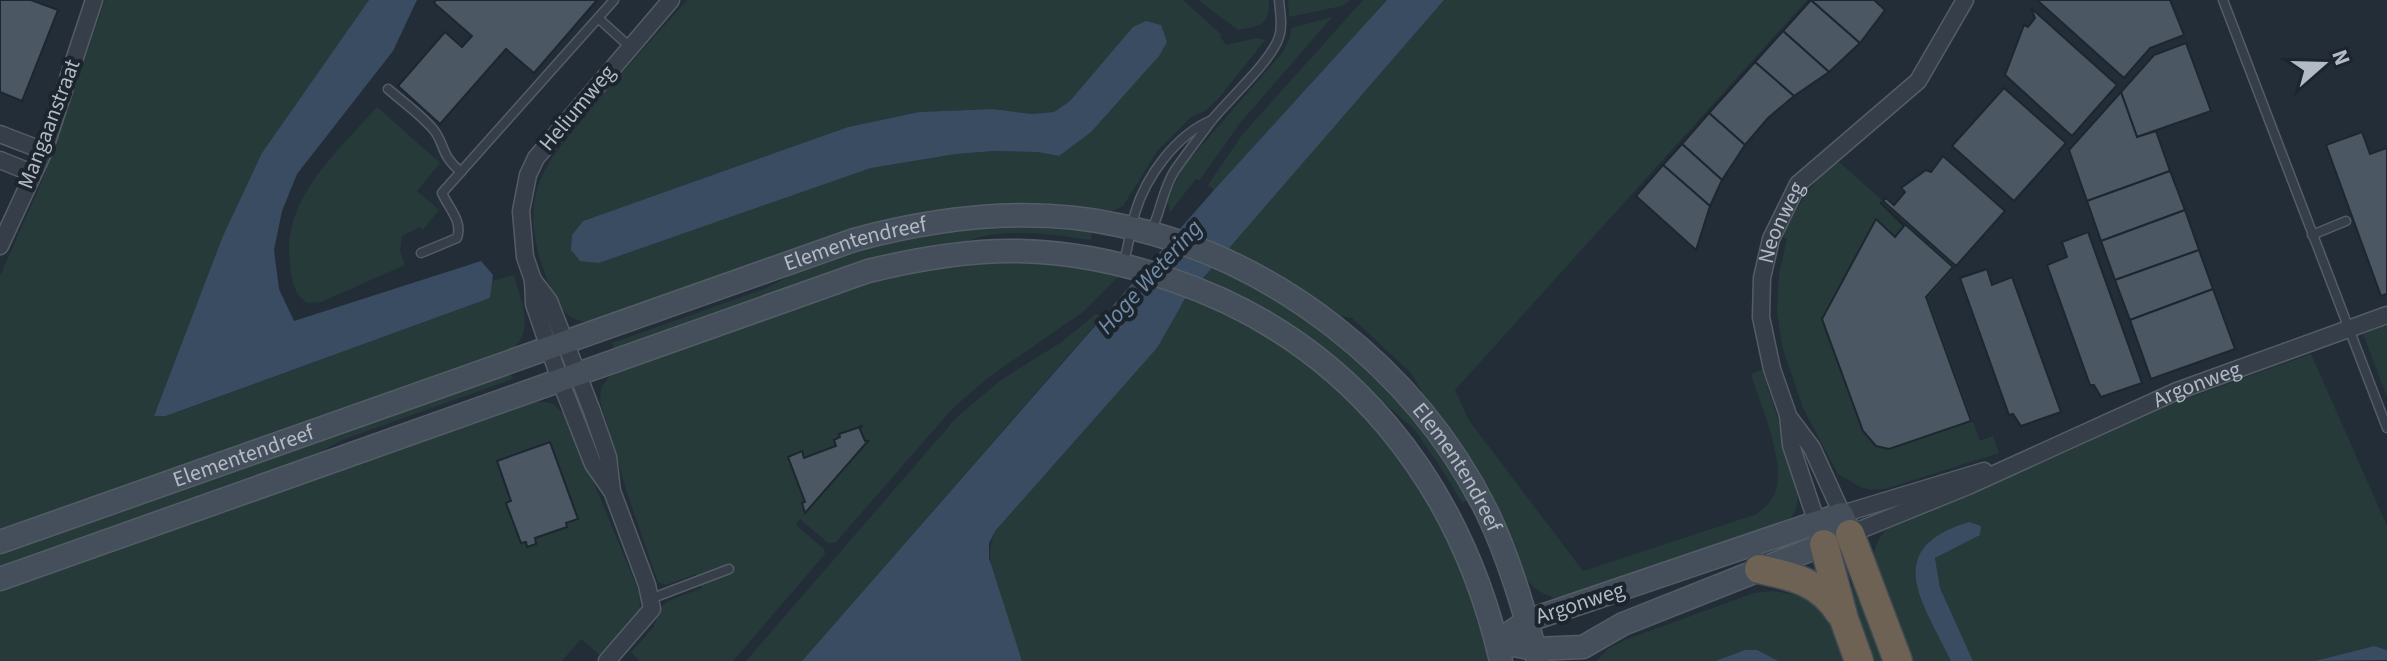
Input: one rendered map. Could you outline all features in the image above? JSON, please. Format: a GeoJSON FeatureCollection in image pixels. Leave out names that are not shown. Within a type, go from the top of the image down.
{"type":"FeatureCollection","features":[{"type":"Feature","properties":{"kind":"highway"},"geometry":{"type":"LineString","coordinates":[[1833,529],[1844,619]]}},
{"type":"Feature","properties":{"kind":"highway"},"geometry":{"type":"LineString","coordinates":[[1833,529],[1898,661]]}},
{"type":"Feature","properties":{"kind":"highway"},"geometry":{"type":"LineString","coordinates":[[1759,569],[1791,576],[1815,586],[1832,600],[1844,619],[1859,661]]}},
{"type":"Feature","properties":{"kind":"main road","name":"Elementendreef"},"geometry":{"type":"LineString","coordinates":[[0,542],[822,250],[908,226],[1010,216],[1058,217],[1141,231],[1230,263],[1299,302],[1366,353],[1408,395],[1450,450],[1487,512],[1512,573],[1536,655]]}},
{"type":"Feature","properties":{"kind":"main road","name":"Elementendreef"},"geometry":{"type":"LineString","coordinates":[[0,579],[868,271],[974,252],[1055,252],[1124,263],[1206,291],[1273,326],[1341,378],[1389,426],[1433,486],[1475,574],[1499,651]]}},
{"type":"Feature","properties":{"kind":"main road","name":"Argonweg"},"geometry":{"type":"LineString","coordinates":[[1499,651],[1527,621],[1833,529]]}},
{"type":"Feature","properties":{"kind":"main road","name":"Argonweg"},"geometry":{"type":"LineString","coordinates":[[1499,651],[1536,655],[1580,654],[1623,624],[1759,569],[1833,529]]}},
{"type":"Feature","properties":{"kind":"street","name":"Mangaanstraat"},"geometry":{"type":"LineString","coordinates":[[0,246],[44,151],[94,0]]}},
{"type":"Feature","properties":{"kind":"street","name":"Heliumweg"},"geometry":{"type":"LineString","coordinates":[[650,599],[612,491],[593,464],[569,376],[557,345],[534,304],[533,280],[522,236],[521,211],[528,175],[548,141],[671,0]]}},
{"type":"Feature","properties":{"kind":"street","name":"Neonweg"},"geometry":{"type":"LineString","coordinates":[[1833,529],[1791,445],[1788,415],[1772,369],[1761,317],[1762,278],[1771,239],[1798,184],[1918,81],[1965,0]]}},
{"type":"Feature","properties":{"kind":"street"},"geometry":{"type":"LineString","coordinates":[[0,134],[44,151]]}},
{"type":"Feature","properties":{"kind":"street"},"geometry":{"type":"LineString","coordinates":[[0,160],[32,173]]}},
{"type":"Feature","properties":{"kind":"street","name":"Argonweg"},"geometry":{"type":"LineString","coordinates":[[1833,529],[1968,486],[2177,391],[2387,315]]}},
{"type":"Feature","properties":{"kind":"street","name":"Neonweg"},"geometry":{"type":"LineString","coordinates":[[1788,415],[1812,448],[1833,529]]}},
{"type":"Feature","properties":{"kind":"street"},"geometry":{"type":"LineString","coordinates":[[607,661],[652,609],[650,599]]}},
{"type":"Feature","properties":{"kind":"lane"},"geometry":{"type":"LineString","coordinates":[[421,253],[451,243],[459,235],[458,220],[442,193],[614,0]]}},
{"type":"Feature","properties":{"kind":"lane"},"geometry":{"type":"LineString","coordinates":[[1124,263],[1141,231],[1158,218],[1162,197],[1174,172],[1279,39],[1279,0]]}},
{"type":"Feature","properties":{"kind":"lane"},"geometry":{"type":"LineString","coordinates":[[2223,0],[2387,428]]}},
{"type":"Feature","properties":{"kind":"lane"},"geometry":{"type":"LineString","coordinates":[[598,18],[630,47]]}},
{"type":"Feature","properties":{"kind":"lane"},"geometry":{"type":"LineString","coordinates":[[388,89],[435,131],[449,163],[461,172]]}},
{"type":"Feature","properties":{"kind":"lane"},"geometry":{"type":"LineString","coordinates":[[1141,231],[1135,213],[1160,165],[1192,128],[1212,120]]}},
{"type":"Feature","properties":{"kind":"lane"},"geometry":{"type":"LineString","coordinates":[[2312,235],[2346,221]]}},
{"type":"Feature","properties":{"kind":"lane"},"geometry":{"type":"LineString","coordinates":[[650,599],[729,569]]}},
{"type":"Feature","properties":{"kind":"green space"},"geometry":{"type":"Polygon","coordinates":[[[105,0],[369,0],[320,74],[154,415],[167,416],[490,298],[492,281],[514,275],[525,325],[523,335],[510,351],[0,532],[0,276],[42,181],[105,0]]]}},
{"type":"Feature","properties":{"kind":"green space"},"geometry":{"type":"Polygon","coordinates":[[[687,0],[1183,0],[1222,35],[1226,45],[1257,38],[1265,40],[1217,100],[1205,111],[1191,117],[1158,150],[1123,206],[1112,211],[1093,213],[981,208],[593,322],[577,320],[566,313],[557,301],[541,263],[533,211],[538,186],[563,143],[687,0]],[[1070,101],[1054,112],[1031,114],[993,109],[919,112],[848,127],[583,221],[572,235],[599,263],[871,168],[994,151],[1059,156],[1070,101]]]}},
{"type":"Feature","properties":{"kind":"green space"},"geometry":{"type":"Polygon","coordinates":[[[1198,0],[1269,0],[1268,15],[1262,23],[1238,30],[1198,0]]]}},
{"type":"Feature","properties":{"kind":"green space"},"geometry":{"type":"Polygon","coordinates":[[[1288,0],[1350,0],[1342,6],[1289,17],[1288,0]]]}},
{"type":"Feature","properties":{"kind":"green space"},"geometry":{"type":"Polygon","coordinates":[[[1363,0],[1387,0],[1214,190],[1208,185],[1242,135],[1363,0]]]}},
{"type":"Feature","properties":{"kind":"green space"},"geometry":{"type":"Polygon","coordinates":[[[1444,0],[1807,0],[1455,390],[1468,419],[1583,571],[1757,514],[1768,504],[1776,490],[1778,477],[1770,432],[1751,374],[1762,370],[1795,479],[1797,505],[1788,522],[1558,599],[1546,595],[1532,586],[1521,572],[1412,374],[1352,318],[1336,315],[1225,251],[1444,0]]]}},
{"type":"Feature","properties":{"kind":"green space"},"geometry":{"type":"Polygon","coordinates":[[[1332,17],[1240,123],[1199,181],[1196,179],[1169,213],[1169,204],[1166,203],[1182,168],[1282,53],[1290,38],[1291,28],[1332,17]]]}},
{"type":"Feature","properties":{"kind":"green space"},"geometry":{"type":"Polygon","coordinates":[[[377,107],[440,163],[417,191],[439,210],[423,230],[420,227],[402,236],[400,251],[405,265],[321,302],[307,303],[296,291],[291,271],[290,241],[294,218],[303,197],[330,159],[377,107]]]}},
{"type":"Feature","properties":{"kind":"green space"},"geometry":{"type":"Polygon","coordinates":[[[1839,162],[1956,266],[1928,298],[1980,441],[1993,436],[1999,453],[1885,489],[1860,487],[1838,474],[1803,408],[1782,346],[1777,310],[1779,274],[1787,239],[1783,237],[1814,183],[1839,162]]]}},
{"type":"Feature","properties":{"kind":"green space"},"geometry":{"type":"Polygon","coordinates":[[[1024,226],[1092,232],[1091,240],[1021,233],[980,237],[615,351],[612,343],[767,288],[806,267],[845,252],[940,230],[1024,226]]]}},
{"type":"Feature","properties":{"kind":"green space"},"geometry":{"type":"Polygon","coordinates":[[[1040,260],[1122,273],[1083,312],[989,377],[953,408],[835,543],[828,543],[800,519],[796,525],[824,549],[825,554],[733,661],[640,661],[631,652],[653,628],[662,606],[702,588],[696,574],[666,585],[658,582],[601,404],[601,389],[611,374],[885,277],[955,263],[1040,260]]]}},
{"type":"Feature","properties":{"kind":"green space"},"geometry":{"type":"Polygon","coordinates":[[[1213,266],[1290,306],[1361,361],[1431,438],[1470,499],[1462,503],[1414,429],[1339,363],[1276,316],[1202,280],[1213,266]]]}},
{"type":"Feature","properties":{"kind":"green space"},"geometry":{"type":"Polygon","coordinates":[[[1189,294],[1258,328],[1325,375],[1394,446],[1459,557],[1492,661],[1022,661],[993,578],[991,545],[996,530],[1157,348],[1189,294]]]}},
{"type":"Feature","properties":{"kind":"green space"},"geometry":{"type":"Polygon","coordinates":[[[1096,314],[1101,318],[802,661],[746,661],[957,417],[1001,380],[1060,343],[1096,314]]]}},
{"type":"Feature","properties":{"kind":"green space"},"geometry":{"type":"Polygon","coordinates":[[[2387,325],[2387,397],[2363,334],[2387,325]]]}},
{"type":"Feature","properties":{"kind":"green space"},"geometry":{"type":"Polygon","coordinates":[[[2311,354],[2387,526],[2387,650],[2373,646],[2315,661],[1973,661],[1940,588],[1935,558],[1956,546],[1970,522],[1942,533],[1925,547],[1917,562],[1921,598],[1951,661],[1908,661],[1873,560],[1879,539],[1894,523],[2071,450],[2152,411],[2311,354]]]}},
{"type":"Feature","properties":{"kind":"green space"},"geometry":{"type":"Polygon","coordinates":[[[510,371],[513,379],[342,440],[303,461],[0,568],[0,551],[510,371]]]}},
{"type":"Feature","properties":{"kind":"green space"},"geometry":{"type":"Polygon","coordinates":[[[532,400],[554,404],[567,418],[639,592],[640,609],[637,616],[601,656],[581,639],[562,661],[0,661],[0,588],[532,400]]]}},
{"type":"Feature","properties":{"kind":"green space"},"geometry":{"type":"Polygon","coordinates":[[[1857,585],[1884,661],[1870,661],[1844,589],[1857,585]]]}},
{"type":"Feature","properties":{"kind":"green space"},"geometry":{"type":"Polygon","coordinates":[[[1773,591],[1804,598],[1824,611],[1847,661],[1778,661],[1745,650],[1715,661],[1596,661],[1608,649],[1625,640],[1754,593],[1773,591]]]}},
{"type":"Feature","properties":{"kind":"water"},"geometry":{"type":"Polygon","coordinates":[[[369,0],[417,0],[393,51],[297,174],[282,211],[274,250],[279,289],[294,321],[481,261],[493,275],[490,298],[166,416],[154,416],[223,236],[262,153],[369,0]]]}},
{"type":"Feature","properties":{"kind":"water","name":"Hoge Wetering"},"geometry":{"type":"Polygon","coordinates":[[[1387,0],[1444,0],[1185,299],[1157,348],[996,530],[989,543],[989,558],[1022,661],[802,661],[1214,190],[1387,0]]]}},
{"type":"Feature","properties":{"kind":"water"},"geometry":{"type":"Polygon","coordinates":[[[1146,21],[1161,25],[1167,42],[1159,56],[1091,132],[1059,156],[994,151],[871,168],[599,263],[580,261],[571,250],[572,235],[583,221],[848,127],[919,112],[993,109],[1031,114],[1054,112],[1070,101],[1133,27],[1146,21]]]}},
{"type":"Feature","properties":{"kind":"water"},"geometry":{"type":"Polygon","coordinates":[[[1969,522],[1981,526],[1980,535],[1935,558],[1940,588],[1973,661],[1951,661],[1921,598],[1916,580],[1917,562],[1925,547],[1942,533],[1969,522]]]}},
{"type":"Feature","properties":{"kind":"water"},"geometry":{"type":"Polygon","coordinates":[[[2374,646],[2387,650],[2387,660],[2315,661],[2374,646]]]}},
{"type":"Feature","properties":{"kind":"water"},"geometry":{"type":"Polygon","coordinates":[[[1745,650],[1757,650],[1778,661],[1715,661],[1745,650]]]}},
{"type":"Feature","properties":{"kind":"building"},"geometry":{"type":"Polygon","coordinates":[[[0,0],[31,0],[58,10],[22,101],[0,92],[0,0]]]}},
{"type":"Feature","properties":{"kind":"building"},"geometry":{"type":"Polygon","coordinates":[[[436,0],[597,0],[534,73],[506,49],[440,124],[398,86],[445,32],[462,47],[472,36],[434,3],[436,0]]]}},
{"type":"Feature","properties":{"kind":"building"},"geometry":{"type":"Polygon","coordinates":[[[1811,0],[1860,43],[1829,72],[1783,31],[1811,0]]]}},
{"type":"Feature","properties":{"kind":"building"},"geometry":{"type":"Polygon","coordinates":[[[1811,0],[1874,0],[1885,10],[1860,43],[1811,0]]]}},
{"type":"Feature","properties":{"kind":"building"},"geometry":{"type":"Polygon","coordinates":[[[2037,0],[2170,0],[2184,35],[2150,48],[2124,78],[2037,0]]]}},
{"type":"Feature","properties":{"kind":"building"},"geometry":{"type":"Polygon","coordinates":[[[2031,8],[2117,85],[2072,136],[2005,75],[2024,25],[2028,27],[2035,18],[2031,8]]]}},
{"type":"Feature","properties":{"kind":"building"},"geometry":{"type":"Polygon","coordinates":[[[1783,31],[1829,72],[1794,96],[1755,62],[1783,31]]]}},
{"type":"Feature","properties":{"kind":"building"},"geometry":{"type":"Polygon","coordinates":[[[2186,43],[2211,111],[2137,137],[2121,92],[2154,55],[2186,43]]]}},
{"type":"Feature","properties":{"kind":"building"},"geometry":{"type":"Polygon","coordinates":[[[1755,62],[1794,96],[1768,118],[1745,145],[1709,113],[1755,62]]]}},
{"type":"Feature","properties":{"kind":"building"},"geometry":{"type":"Polygon","coordinates":[[[2004,88],[2066,143],[2014,201],[1952,146],[2004,88]]]}},
{"type":"Feature","properties":{"kind":"building"},"geometry":{"type":"Polygon","coordinates":[[[2121,92],[2137,137],[2156,131],[2170,171],[2087,201],[2069,150],[2121,92]]]}},
{"type":"Feature","properties":{"kind":"building"},"geometry":{"type":"Polygon","coordinates":[[[1709,113],[1745,145],[1722,180],[1682,144],[1709,113]]]}},
{"type":"Feature","properties":{"kind":"building"},"geometry":{"type":"Polygon","coordinates":[[[2362,132],[2370,154],[2387,148],[2387,294],[2381,296],[2326,145],[2362,132]]]}},
{"type":"Feature","properties":{"kind":"building"},"geometry":{"type":"Polygon","coordinates":[[[1682,144],[1722,180],[1710,206],[1663,165],[1682,144]]]}},
{"type":"Feature","properties":{"kind":"building"},"geometry":{"type":"Polygon","coordinates":[[[1943,156],[2005,211],[1956,266],[1883,201],[1886,198],[1894,205],[1905,192],[1901,188],[1926,170],[1931,172],[1943,156]]]}},
{"type":"Feature","properties":{"kind":"building"},"geometry":{"type":"Polygon","coordinates":[[[1663,165],[1710,206],[1696,250],[1636,196],[1663,165]]]}},
{"type":"Feature","properties":{"kind":"building"},"geometry":{"type":"Polygon","coordinates":[[[2170,171],[2185,210],[2101,241],[2087,201],[2170,171]]]}},
{"type":"Feature","properties":{"kind":"building"},"geometry":{"type":"Polygon","coordinates":[[[1880,202],[1953,267],[1926,297],[1971,421],[1889,449],[1876,446],[1863,431],[1822,319],[1876,219],[1895,237],[1904,226],[1880,202]]]}},
{"type":"Feature","properties":{"kind":"building"},"geometry":{"type":"Polygon","coordinates":[[[2185,210],[2199,250],[2115,280],[2101,241],[2185,210]]]}},
{"type":"Feature","properties":{"kind":"building"},"geometry":{"type":"Polygon","coordinates":[[[2088,232],[2142,383],[2101,397],[2094,385],[2090,385],[2047,265],[2067,257],[2062,242],[2088,232]]]}},
{"type":"Feature","properties":{"kind":"building"},"geometry":{"type":"Polygon","coordinates":[[[2199,250],[2213,289],[2130,320],[2115,280],[2199,250]]]}},
{"type":"Feature","properties":{"kind":"building"},"geometry":{"type":"Polygon","coordinates":[[[1987,269],[1992,285],[2012,277],[2061,412],[2021,426],[2013,414],[2009,415],[1960,278],[1987,269]]]}},
{"type":"Feature","properties":{"kind":"building"},"geometry":{"type":"Polygon","coordinates":[[[2213,289],[2235,349],[2151,379],[2130,320],[2213,289]]]}},
{"type":"Feature","properties":{"kind":"building"},"geometry":{"type":"Polygon","coordinates":[[[859,427],[865,441],[868,441],[805,513],[802,503],[805,502],[788,457],[802,451],[804,458],[836,446],[834,440],[840,437],[839,434],[859,427]]]}},
{"type":"Feature","properties":{"kind":"building"},"geometry":{"type":"Polygon","coordinates":[[[550,442],[578,519],[566,523],[567,527],[535,538],[536,544],[527,547],[526,542],[521,543],[506,503],[511,501],[497,461],[550,442]]]}}]}
